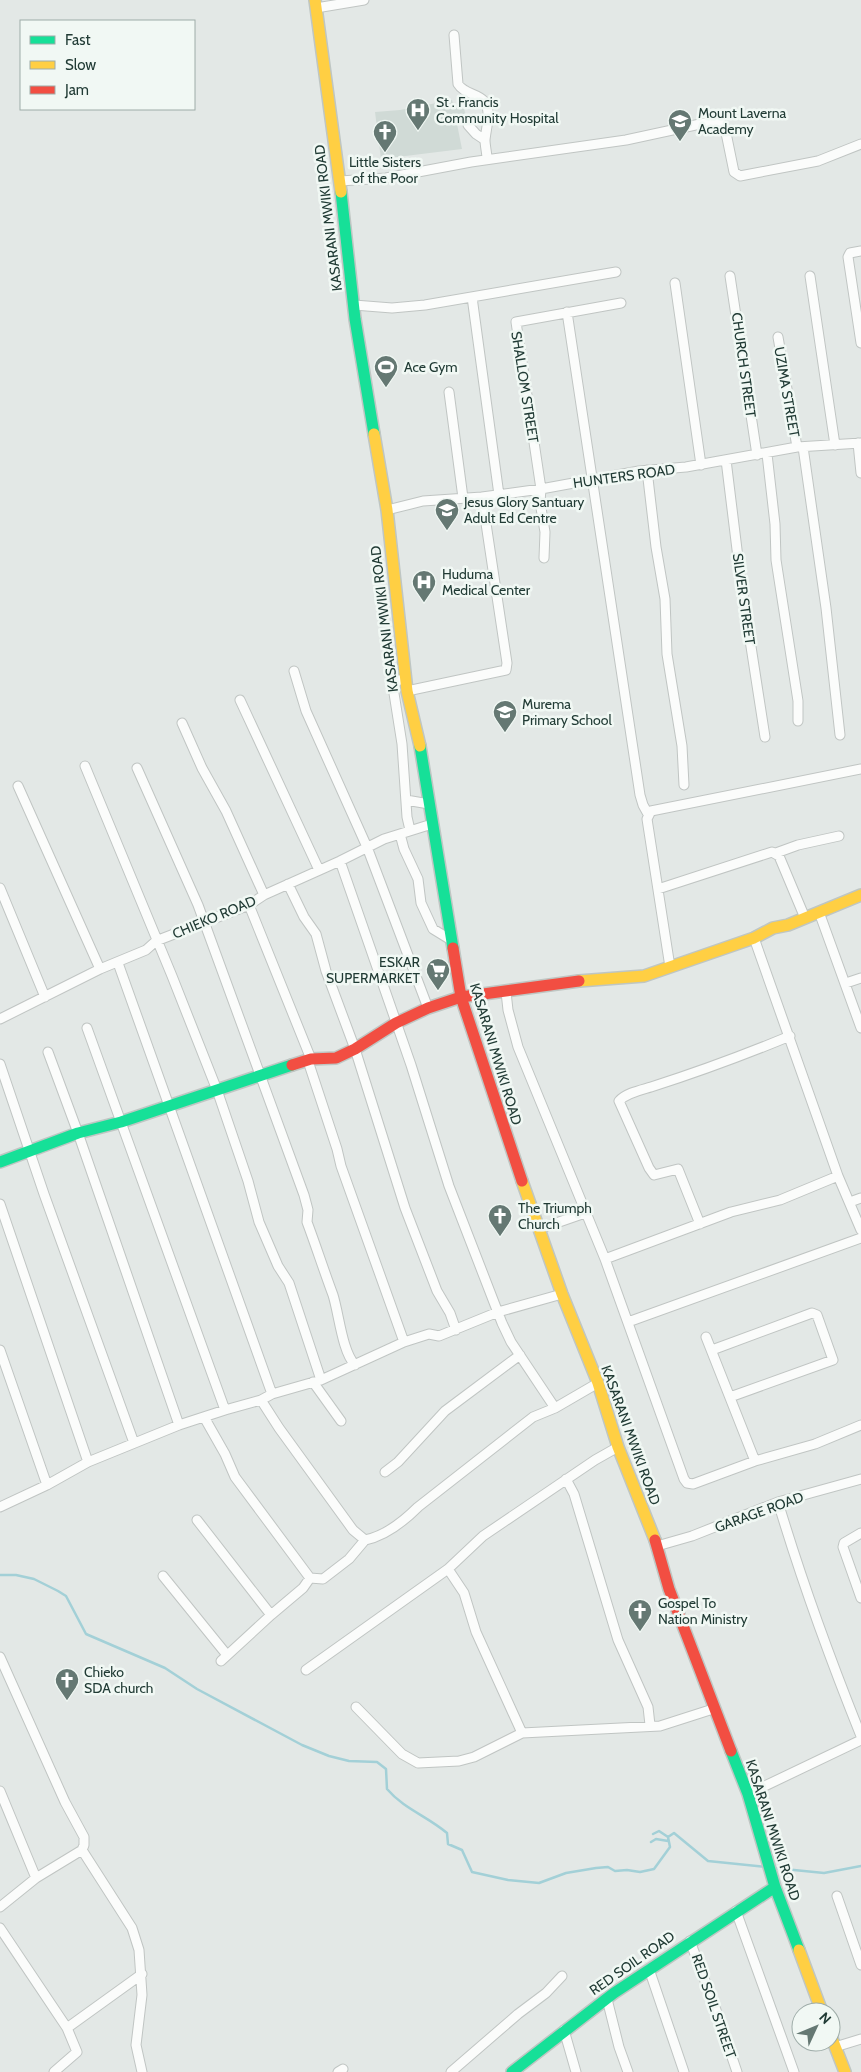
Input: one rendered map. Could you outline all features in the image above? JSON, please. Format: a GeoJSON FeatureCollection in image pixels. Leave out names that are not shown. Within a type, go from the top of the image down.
{"type":"FeatureCollection","features":[{"type":"Feature","properties":{"kind":"main road","name":"KASARANI MWIKI ROAD"},"geometry":{"type":"LineString","coordinates":[[316,4],[340,181],[354,305],[386,510],[406,685],[420,746],[461,997],[562,1294],[598,1383],[618,1447],[657,1546],[669,1589],[713,1710],[748,1794],[775,1887],[818,2002]]}},
{"type":"Feature","properties":{"kind":"main road"},"geometry":{"type":"LineString","coordinates":[[0,1162],[78,1133],[121,1122],[309,1060],[336,1058],[356,1049],[396,1023],[428,1008],[461,997],[559,983],[644,976],[754,938],[774,928],[788,925],[861,895]]}},
{"type":"Feature","properties":{"kind":"main road","name":"RED SOIL ROAD"},"geometry":{"type":"LineString","coordinates":[[512,2072],[524,2068],[564,2030],[607,1999],[690,1941],[775,1887]]}},
{"type":"Feature","properties":{"kind":"main road"},"geometry":{"type":"LineString","coordinates":[[837,2052],[845,2072]]}},
{"type":"Feature","properties":{"kind":"street"},"geometry":{"type":"LineString","coordinates":[[316,4],[364,0]]}},
{"type":"Feature","properties":{"kind":"street"},"geometry":{"type":"LineString","coordinates":[[454,35],[458,84],[462,89],[479,97],[486,105],[488,129],[485,140],[488,159]]}},
{"type":"Feature","properties":{"kind":"street"},"geometry":{"type":"LineString","coordinates":[[340,181],[386,178],[488,159],[626,140],[714,121],[722,124],[725,128],[734,172],[740,176],[818,161],[861,144]]}},
{"type":"Feature","properties":{"kind":"street"},"geometry":{"type":"LineString","coordinates":[[468,126],[485,140]]}},
{"type":"Feature","properties":{"kind":"street"},"geometry":{"type":"LineString","coordinates":[[861,251],[850,253],[848,257],[861,343]]}},
{"type":"Feature","properties":{"kind":"street"},"geometry":{"type":"LineString","coordinates":[[354,305],[392,308],[472,297],[616,272]]}},
{"type":"Feature","properties":{"kind":"street","name":"CHURCH STREET"},"geometry":{"type":"LineString","coordinates":[[730,276],[757,455]]}},
{"type":"Feature","properties":{"kind":"street"},"geometry":{"type":"LineString","coordinates":[[810,276],[835,445]]}},
{"type":"Feature","properties":{"kind":"street"},"geometry":{"type":"LineString","coordinates":[[675,283],[701,465]]}},
{"type":"Feature","properties":{"kind":"street"},"geometry":{"type":"LineString","coordinates":[[472,297],[499,495]]}},
{"type":"Feature","properties":{"kind":"street","name":"SHALLOM STREET"},"geometry":{"type":"LineString","coordinates":[[544,558],[545,532],[540,502],[541,490],[515,324],[518,320],[621,303]]}},
{"type":"Feature","properties":{"kind":"street"},"geometry":{"type":"LineString","coordinates":[[567,312],[640,795],[642,805],[648,814],[670,967]]}},
{"type":"Feature","properties":{"kind":"street","name":"UZIMA STREET"},"geometry":{"type":"LineString","coordinates":[[778,337],[800,447],[826,608],[840,735]]}},
{"type":"Feature","properties":{"kind":"street"},"geometry":{"type":"LineString","coordinates":[[449,392],[463,498]]}},
{"type":"Feature","properties":{"kind":"street"},"geometry":{"type":"LineString","coordinates":[[860,443],[861,473]]}},
{"type":"Feature","properties":{"kind":"street","name":"HUNTERS ROAD"},"geometry":{"type":"LineString","coordinates":[[386,510],[423,501],[541,490],[592,479],[647,470],[701,465],[800,447],[860,443]]}},
{"type":"Feature","properties":{"kind":"street"},"geometry":{"type":"LineString","coordinates":[[767,454],[775,524],[776,560],[798,701],[798,721]]}},
{"type":"Feature","properties":{"kind":"street","name":"SILVER STREET"},"geometry":{"type":"LineString","coordinates":[[726,460],[741,582],[765,737]]}},
{"type":"Feature","properties":{"kind":"street"},"geometry":{"type":"LineString","coordinates":[[647,470],[656,547],[666,599],[667,654],[682,746],[684,785]]}},
{"type":"Feature","properties":{"kind":"street"},"geometry":{"type":"LineString","coordinates":[[410,830],[393,683],[406,685],[506,670],[507,663],[482,497]]}},
{"type":"Feature","properties":{"kind":"street"},"geometry":{"type":"LineString","coordinates":[[294,671],[306,711],[368,847],[428,1008]]}},
{"type":"Feature","properties":{"kind":"street"},"geometry":{"type":"LineString","coordinates":[[240,700],[319,870]]}},
{"type":"Feature","properties":{"kind":"street"},"geometry":{"type":"LineString","coordinates":[[182,723],[202,768],[226,811],[264,895]]}},
{"type":"Feature","properties":{"kind":"street"},"geometry":{"type":"LineString","coordinates":[[400,732],[416,728]]}},
{"type":"Feature","properties":{"kind":"street"},"geometry":{"type":"LineString","coordinates":[[402,752],[420,746]]}},
{"type":"Feature","properties":{"kind":"street"},"geometry":{"type":"LineString","coordinates":[[85,766],[217,1090],[248,1181],[259,1222],[278,1266],[289,1283],[317,1381],[341,1421]]}},
{"type":"Feature","properties":{"kind":"street"},"geometry":{"type":"LineString","coordinates":[[137,768],[198,905],[261,1075],[304,1195],[308,1210],[307,1222],[333,1297],[345,1345],[351,1361],[355,1365]]}},
{"type":"Feature","properties":{"kind":"street"},"geometry":{"type":"LineString","coordinates":[[648,814],[651,811],[861,769]]}},
{"type":"Feature","properties":{"kind":"street"},"geometry":{"type":"LineString","coordinates":[[18,786],[100,969]]}},
{"type":"Feature","properties":{"kind":"street"},"geometry":{"type":"LineString","coordinates":[[406,800],[429,804]]}},
{"type":"Feature","properties":{"kind":"street","name":"CHIEKO ROAD"},"geometry":{"type":"LineString","coordinates":[[0,1019],[100,969],[146,950],[156,941],[249,905],[264,895],[340,861],[384,838],[432,824]]}},
{"type":"Feature","properties":{"kind":"street"},"geometry":{"type":"LineString","coordinates":[[400,834],[404,849],[418,879],[421,903],[433,928],[451,940]]}},
{"type":"Feature","properties":{"kind":"street"},"geometry":{"type":"LineString","coordinates":[[658,889],[756,856],[772,852],[776,853],[798,845],[839,836]]}},
{"type":"Feature","properties":{"kind":"street"},"geometry":{"type":"LineString","coordinates":[[776,853],[779,856],[805,918]]}},
{"type":"Feature","properties":{"kind":"street"},"geometry":{"type":"LineString","coordinates":[[340,861],[396,1023],[449,1186],[498,1312],[511,1342],[555,1408]]}},
{"type":"Feature","properties":{"kind":"street"},"geometry":{"type":"LineString","coordinates":[[288,884],[304,916],[316,934],[326,971],[356,1049],[405,1208],[437,1291],[450,1314],[456,1330]]}},
{"type":"Feature","properties":{"kind":"street"},"geometry":{"type":"LineString","coordinates":[[0,888],[45,997]]}},
{"type":"Feature","properties":{"kind":"street"},"geometry":{"type":"LineString","coordinates":[[249,905],[309,1060],[338,1149],[341,1166],[404,1342]]}},
{"type":"Feature","properties":{"kind":"street"},"geometry":{"type":"LineString","coordinates":[[819,912],[861,1028]]}},
{"type":"Feature","properties":{"kind":"street"},"geometry":{"type":"LineString","coordinates":[[754,938],[838,1176],[861,1230]]}},
{"type":"Feature","properties":{"kind":"street"},"geometry":{"type":"LineString","coordinates":[[118,963],[272,1394]]}},
{"type":"Feature","properties":{"kind":"street"},"geometry":{"type":"LineString","coordinates":[[846,983],[861,978]]}},
{"type":"Feature","properties":{"kind":"street"},"geometry":{"type":"LineString","coordinates":[[506,992],[508,1010],[518,1047],[548,1116],[605,1259],[687,1483],[693,1484],[755,1461],[815,1444],[861,1425]]}},
{"type":"Feature","properties":{"kind":"street"},"geometry":{"type":"LineString","coordinates":[[87,1028],[225,1410]]}},
{"type":"Feature","properties":{"kind":"street"},"geometry":{"type":"LineString","coordinates":[[700,1224],[678,1169],[654,1175],[649,1168],[620,1101],[624,1096],[696,1073],[790,1036]]}},
{"type":"Feature","properties":{"kind":"street"},"geometry":{"type":"LineString","coordinates":[[48,1052],[78,1133],[178,1425]]}},
{"type":"Feature","properties":{"kind":"street"},"geometry":{"type":"LineString","coordinates":[[0,1064],[31,1151],[47,1204],[134,1443]]}},
{"type":"Feature","properties":{"kind":"street"},"geometry":{"type":"LineString","coordinates":[[605,1259],[739,1209],[780,1200],[838,1176]]}},
{"type":"Feature","properties":{"kind":"street"},"geometry":{"type":"LineString","coordinates":[[850,1202],[861,1198]]}},
{"type":"Feature","properties":{"kind":"street"},"geometry":{"type":"LineString","coordinates":[[0,1204],[88,1462]]}},
{"type":"Feature","properties":{"kind":"street"},"geometry":{"type":"LineString","coordinates":[[539,1229],[586,1214]]}},
{"type":"Feature","properties":{"kind":"street"},"geometry":{"type":"LineString","coordinates":[[628,1322],[861,1238]]}},
{"type":"Feature","properties":{"kind":"street"},"geometry":{"type":"LineString","coordinates":[[0,1507],[47,1485],[88,1462],[178,1425],[317,1381],[404,1342],[429,1334],[439,1336],[498,1312],[562,1294]]}},
{"type":"Feature","properties":{"kind":"street"},"geometry":{"type":"LineString","coordinates":[[712,1350],[812,1313],[817,1315],[833,1360],[730,1396]]}},
{"type":"Feature","properties":{"kind":"street"},"geometry":{"type":"LineString","coordinates":[[706,1337],[755,1461]]}},
{"type":"Feature","properties":{"kind":"street"},"geometry":{"type":"LineString","coordinates":[[0,1350],[47,1485]]}},
{"type":"Feature","properties":{"kind":"street"},"geometry":{"type":"LineString","coordinates":[[385,1472],[398,1462],[445,1411],[520,1355]]}},
{"type":"Feature","properties":{"kind":"street"},"geometry":{"type":"LineString","coordinates":[[204,1417],[225,1454],[235,1477],[310,1578],[323,1579],[349,1559],[365,1540],[376,1538],[408,1516],[533,1417],[555,1408],[598,1383]]}},
{"type":"Feature","properties":{"kind":"street"},"geometry":{"type":"LineString","coordinates":[[261,1400],[278,1428],[348,1523],[365,1540]]}},
{"type":"Feature","properties":{"kind":"street"},"geometry":{"type":"LineString","coordinates":[[306,1670],[448,1569],[483,1536],[594,1460],[618,1447]]}},
{"type":"Feature","properties":{"kind":"street"},"geometry":{"type":"LineString","coordinates":[[566,1479],[574,1494],[618,1640],[648,1707],[650,1725]]}},
{"type":"Feature","properties":{"kind":"street","name":"GARAGE ROAD"},"geometry":{"type":"LineString","coordinates":[[657,1546],[692,1536],[778,1502],[861,1480]]}},
{"type":"Feature","properties":{"kind":"street"},"geometry":{"type":"LineString","coordinates":[[748,1794],[861,1738],[826,1648],[778,1502]]}},
{"type":"Feature","properties":{"kind":"street"},"geometry":{"type":"LineString","coordinates":[[197,1520],[271,1615]]}},
{"type":"Feature","properties":{"kind":"street"},"geometry":{"type":"LineString","coordinates":[[861,1533],[847,1540],[843,1547],[861,1598]]}},
{"type":"Feature","properties":{"kind":"street"},"geometry":{"type":"LineString","coordinates":[[448,1569],[464,1593],[476,1632],[522,1733]]}},
{"type":"Feature","properties":{"kind":"street"},"geometry":{"type":"LineString","coordinates":[[163,1576],[224,1658],[303,1588],[310,1578]]}},
{"type":"Feature","properties":{"kind":"street"},"geometry":{"type":"LineString","coordinates":[[0,1657],[65,1802],[84,1837],[82,1850],[36,1878],[0,1907]]}},
{"type":"Feature","properties":{"kind":"street"},"geometry":{"type":"LineString","coordinates":[[356,1707],[377,1726],[402,1754],[418,1763],[459,1761],[474,1756],[522,1733],[666,1725],[713,1710]]}},
{"type":"Feature","properties":{"kind":"street"},"geometry":{"type":"LineString","coordinates":[[0,1792],[36,1878]]}},
{"type":"Feature","properties":{"kind":"street"},"geometry":{"type":"LineString","coordinates":[[82,1850],[132,1928],[139,1950],[142,1995],[136,2045],[142,2072]]}},
{"type":"Feature","properties":{"kind":"street"},"geometry":{"type":"LineString","coordinates":[[837,1896],[861,1966]]}},
{"type":"Feature","properties":{"kind":"street"},"geometry":{"type":"LineString","coordinates":[[736,1912],[794,2072]]}},
{"type":"Feature","properties":{"kind":"street"},"geometry":{"type":"LineString","coordinates":[[0,1928],[67,2028],[77,2052],[54,2072]]}},
{"type":"Feature","properties":{"kind":"street","name":"RED SOIL STREET"},"geometry":{"type":"LineString","coordinates":[[690,1941],[716,2010],[736,2072]]}},
{"type":"Feature","properties":{"kind":"street"},"geometry":{"type":"LineString","coordinates":[[650,1969],[684,2072]]}},
{"type":"Feature","properties":{"kind":"street"},"geometry":{"type":"LineString","coordinates":[[67,2028],[142,1974]]}},
{"type":"Feature","properties":{"kind":"street"},"geometry":{"type":"LineString","coordinates":[[451,2072],[518,2014],[546,1993],[562,1976]]}},
{"type":"Feature","properties":{"kind":"street"},"geometry":{"type":"LineString","coordinates":[[607,1999],[628,2072]]}},
{"type":"Feature","properties":{"kind":"street"},"geometry":{"type":"LineString","coordinates":[[564,2030],[576,2072]]}},
{"type":"Feature","properties":{"kind":"street"},"geometry":{"type":"LineString","coordinates":[[841,2045],[861,2039]]}},
{"type":"Feature","properties":{"kind":"shaded area","name":"St . Francis Community Hospital"},"geometry":{"type":"Polygon","coordinates":[[[452,100],[454,108],[464,108],[467,121],[457,124],[462,149],[381,159],[375,112],[400,110],[452,100]]]}},
{"type":"Feature","properties":{"kind":"waterway"},"geometry":{"type":"LineString","coordinates":[[0,1575],[16,1575],[34,1579],[58,1591],[66,1596],[86,1634],[165,1668],[197,1689],[302,1745],[329,1756],[349,1761],[377,1762],[386,1769],[387,1789],[401,1802],[447,1833],[448,1844],[462,1850],[472,1872],[508,1880],[539,1883],[566,1873],[596,1868],[608,1867],[615,1871],[640,1872],[654,1869],[670,1847],[668,1837],[674,1833],[708,1861],[766,1867]]}},
{"type":"Feature","properties":{"kind":"waterway"},"geometry":{"type":"LineString","coordinates":[[653,1834],[659,1831],[668,1837]]}},
{"type":"Feature","properties":{"kind":"waterway"},"geometry":{"type":"LineString","coordinates":[[651,1842],[656,1839],[668,1841]]}},
{"type":"Feature","properties":{"kind":"waterway"},"geometry":{"type":"LineString","coordinates":[[774,1868],[824,1873],[861,1866]]}},
{"type":"Feature","properties":{"kind":"traffic: fast"},"geometry":{"type":"LineString","coordinates":[[341,192],[355,319],[374,434]]}},
{"type":"Feature","properties":{"kind":"traffic: fast"},"geometry":{"type":"LineString","coordinates":[[420,746],[453,948]]}},
{"type":"Feature","properties":{"kind":"traffic: fast"},"geometry":{"type":"LineString","coordinates":[[0,1162],[78,1133],[121,1122],[292,1065]]}},
{"type":"Feature","properties":{"kind":"traffic: fast"},"geometry":{"type":"LineString","coordinates":[[731,1751],[748,1794],[775,1887],[799,1950]]}},
{"type":"Feature","properties":{"kind":"traffic: fast"},"geometry":{"type":"LineString","coordinates":[[512,2072],[614,1993],[775,1887]]}},
{"type":"Feature","properties":{"kind":"traffic: slow"},"geometry":{"type":"LineString","coordinates":[[315,0],[341,192]]}},
{"type":"Feature","properties":{"kind":"traffic: slow"},"geometry":{"type":"LineString","coordinates":[[374,434],[387,510],[407,691],[420,746]]}},
{"type":"Feature","properties":{"kind":"traffic: slow"},"geometry":{"type":"LineString","coordinates":[[579,981],[644,976],[754,938],[773,928],[788,925],[861,895]]}},
{"type":"Feature","properties":{"kind":"traffic: slow"},"geometry":{"type":"LineString","coordinates":[[522,1181],[562,1294],[598,1383],[618,1447],[655,1540]]}},
{"type":"Feature","properties":{"kind":"traffic: slow"},"geometry":{"type":"LineString","coordinates":[[799,1950],[818,2002]]}},
{"type":"Feature","properties":{"kind":"traffic: slow"},"geometry":{"type":"LineString","coordinates":[[837,2052],[845,2072]]}},
{"type":"Feature","properties":{"kind":"traffic: jam"},"geometry":{"type":"LineString","coordinates":[[453,948],[461,997],[522,1181]]}},
{"type":"Feature","properties":{"kind":"traffic: jam"},"geometry":{"type":"LineString","coordinates":[[292,1065],[311,1059],[336,1058],[355,1049],[396,1023],[428,1008],[461,997],[579,981]]}},
{"type":"Feature","properties":{"kind":"traffic: jam"},"geometry":{"type":"LineString","coordinates":[[655,1540],[669,1589],[731,1751]]}},
{"type":"Feature","properties":{"kind":"place","name":"St . Francis Community Hospital"},"geometry":{"type":"Point","coordinates":[418,131]}},
{"type":"Feature","properties":{"kind":"place","name":"Mount Laverna Academy"},"geometry":{"type":"Point","coordinates":[680,142]}},
{"type":"Feature","properties":{"kind":"place","name":"Little Sisters of the Poor"},"geometry":{"type":"Point","coordinates":[385,153]}},
{"type":"Feature","properties":{"kind":"place","name":"Ace Gym"},"geometry":{"type":"Point","coordinates":[386,388]}},
{"type":"Feature","properties":{"kind":"place","name":"Jesus Glory Santuary Adult Ed Centre"},"geometry":{"type":"Point","coordinates":[447,531]}},
{"type":"Feature","properties":{"kind":"place","name":"Huduma Medical Center"},"geometry":{"type":"Point","coordinates":[424,603]}},
{"type":"Feature","properties":{"kind":"place","name":"Murema Primary School"},"geometry":{"type":"Point","coordinates":[505,733]}},
{"type":"Feature","properties":{"kind":"place","name":"ESKAR SUPERMARKET"},"geometry":{"type":"Point","coordinates":[438,991]}},
{"type":"Feature","properties":{"kind":"place","name":"The Triumph Church"},"geometry":{"type":"Point","coordinates":[500,1237]}},
{"type":"Feature","properties":{"kind":"place","name":"Gospel To Nation Ministry"},"geometry":{"type":"Point","coordinates":[640,1632]}},
{"type":"Feature","properties":{"kind":"place","name":"Chieko SDA church"},"geometry":{"type":"Point","coordinates":[67,1701]}}]}
